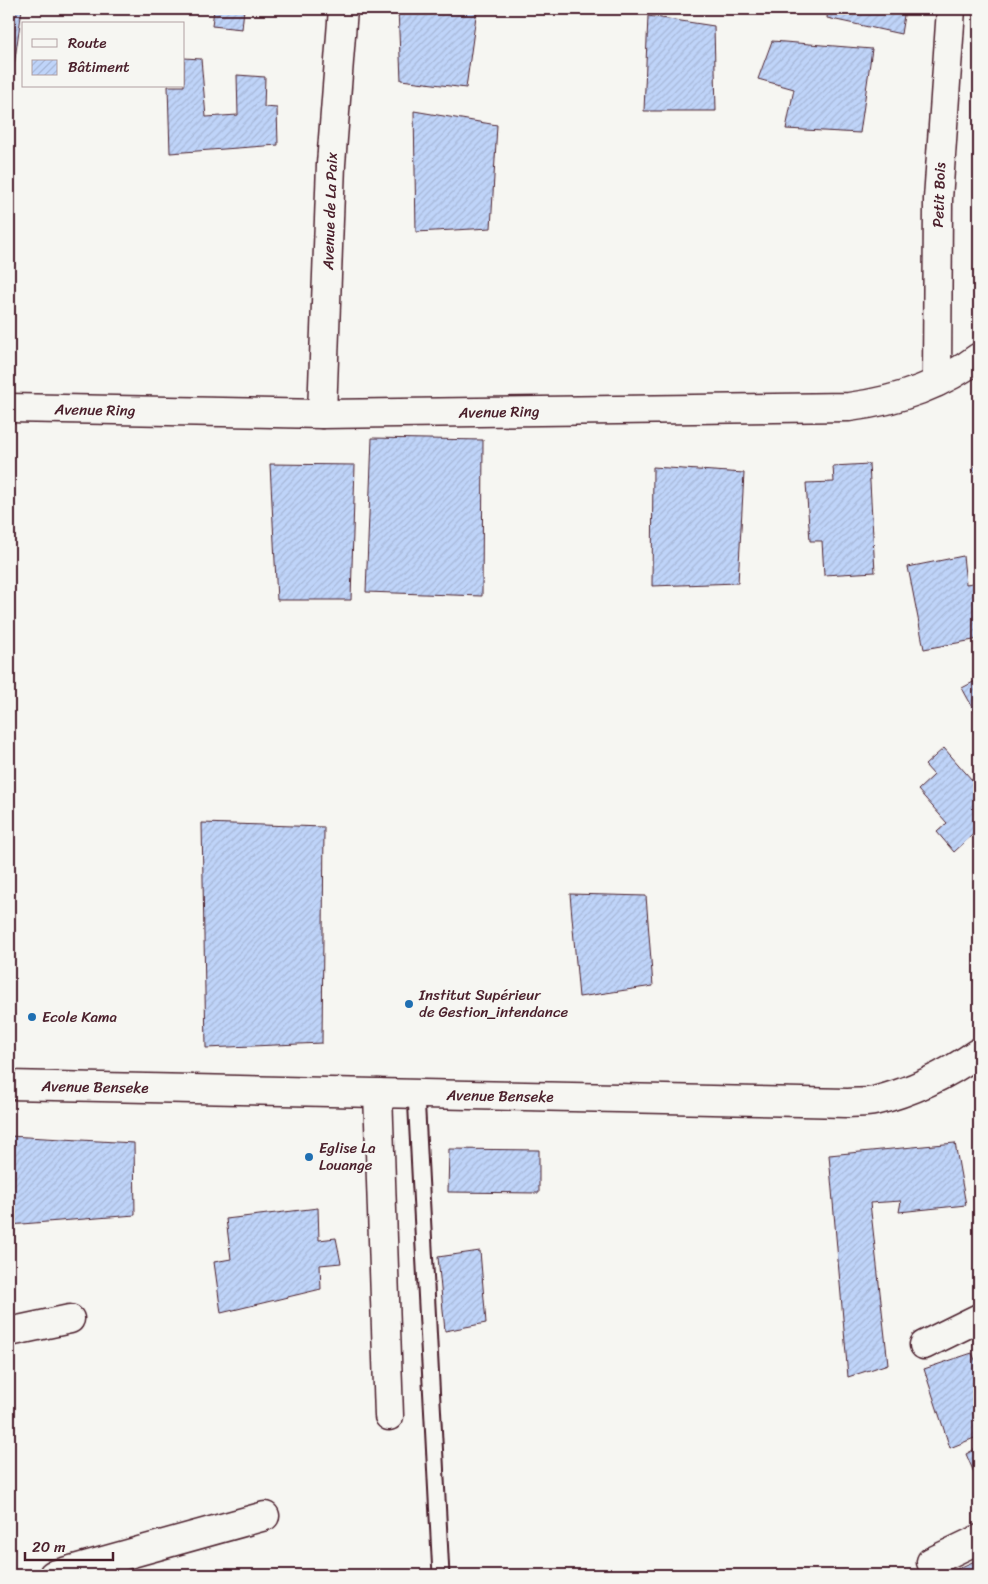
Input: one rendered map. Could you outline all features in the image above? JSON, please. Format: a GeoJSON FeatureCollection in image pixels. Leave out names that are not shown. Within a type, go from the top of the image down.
{"type":"FeatureCollection","features":[{"type":"Feature","properties":{"kind":"street","name":"Avenue de La Paix"},"geometry":{"type":"LineString","coordinates":[[322,414],[331,164],[343,9]]}},
{"type":"Feature","properties":{"kind":"street","name":"Petit Bois"},"geometry":{"type":"LineString","coordinates":[[937,382],[938,199],[951,9]]}},
{"type":"Feature","properties":{"kind":"street","name":"Avenue Ring"},"geometry":{"type":"LineString","coordinates":[[9,408],[322,414],[848,407],[876,404],[904,396],[937,382],[979,357]]}},
{"type":"Feature","properties":{"kind":"street","name":"Avenue Benseke"},"geometry":{"type":"LineString","coordinates":[[9,1085],[838,1103],[873,1101],[924,1083],[953,1069],[979,1052]]}},
{"type":"Feature","properties":{"kind":"street"},"geometry":{"type":"LineString","coordinates":[[378,1093],[389,1416]]}},
{"type":"Feature","properties":{"kind":"street"},"geometry":{"type":"LineString","coordinates":[[924,1345],[979,1318]]}},
{"type":"Feature","properties":{"kind":"street"},"geometry":{"type":"LineString","coordinates":[[9,1332],[70,1319]]}},
{"type":"Feature","properties":{"kind":"street"},"geometry":{"type":"LineString","coordinates":[[52,1575],[265,1516]]}},
{"type":"Feature","properties":{"kind":"street"},"geometry":{"type":"LineString","coordinates":[[932,1562],[979,1539]]}},
{"type":"Feature","properties":{"kind":"lane"},"geometry":{"type":"LineString","coordinates":[[416,1094],[441,1575]]}},
{"type":"Feature","properties":{"kind":"building"},"geometry":{"type":"Polygon","coordinates":[[[9,9],[22,9],[12,80],[9,80],[9,9]]]}},
{"type":"Feature","properties":{"kind":"building"},"geometry":{"type":"Polygon","coordinates":[[[214,9],[244,9],[242,29],[212,26],[214,9]]]}},
{"type":"Feature","properties":{"kind":"building"},"geometry":{"type":"Polygon","coordinates":[[[398,9],[477,9],[466,88],[401,80],[398,9]]]}},
{"type":"Feature","properties":{"kind":"building"},"geometry":{"type":"Polygon","coordinates":[[[828,9],[905,9],[901,34],[827,18],[828,9]]]}},
{"type":"Feature","properties":{"kind":"building"},"geometry":{"type":"Polygon","coordinates":[[[648,16],[714,26],[716,111],[644,111],[648,16]]]}},
{"type":"Feature","properties":{"kind":"building"},"geometry":{"type":"Polygon","coordinates":[[[772,41],[872,49],[860,133],[786,129],[794,89],[758,79],[772,41]]]}},
{"type":"Feature","properties":{"kind":"building"},"geometry":{"type":"Polygon","coordinates":[[[185,58],[201,59],[206,117],[238,115],[237,75],[265,77],[264,107],[277,108],[278,145],[170,153],[168,88],[185,88],[185,58]]]}},
{"type":"Feature","properties":{"kind":"building"},"geometry":{"type":"Polygon","coordinates":[[[414,111],[497,125],[491,228],[416,232],[414,111]]]}},
{"type":"Feature","properties":{"kind":"building"},"geometry":{"type":"Polygon","coordinates":[[[372,438],[483,440],[482,596],[366,592],[372,438]]]}},
{"type":"Feature","properties":{"kind":"building"},"geometry":{"type":"Polygon","coordinates":[[[979,463],[979,477],[972,469],[979,463]]]}},
{"type":"Feature","properties":{"kind":"building"},"geometry":{"type":"Polygon","coordinates":[[[270,464],[355,465],[351,600],[277,600],[270,464]]]}},
{"type":"Feature","properties":{"kind":"building"},"geometry":{"type":"Polygon","coordinates":[[[869,464],[875,572],[824,575],[822,541],[810,541],[806,483],[834,482],[833,466],[869,464]]]}},
{"type":"Feature","properties":{"kind":"building"},"geometry":{"type":"Polygon","coordinates":[[[653,467],[744,473],[738,583],[652,586],[653,467]]]}},
{"type":"Feature","properties":{"kind":"building"},"geometry":{"type":"Polygon","coordinates":[[[963,556],[966,584],[979,582],[979,639],[924,649],[908,567],[963,556]]]}},
{"type":"Feature","properties":{"kind":"building"},"geometry":{"type":"Polygon","coordinates":[[[979,679],[979,719],[962,688],[979,679]]]}},
{"type":"Feature","properties":{"kind":"building"},"geometry":{"type":"Polygon","coordinates":[[[944,748],[979,788],[979,829],[954,852],[937,832],[947,823],[918,790],[934,775],[925,765],[944,748]]]}},
{"type":"Feature","properties":{"kind":"building"},"geometry":{"type":"Polygon","coordinates":[[[202,823],[324,827],[322,1043],[206,1048],[202,823]]]}},
{"type":"Feature","properties":{"kind":"building"},"geometry":{"type":"Polygon","coordinates":[[[570,894],[646,896],[653,986],[579,997],[570,894]]]}},
{"type":"Feature","properties":{"kind":"building"},"geometry":{"type":"Polygon","coordinates":[[[9,1136],[134,1143],[135,1215],[9,1225],[9,1136]]]}},
{"type":"Feature","properties":{"kind":"building"},"geometry":{"type":"Polygon","coordinates":[[[955,1143],[966,1205],[899,1212],[901,1201],[870,1203],[888,1364],[848,1377],[829,1155],[955,1143]]]}},
{"type":"Feature","properties":{"kind":"building"},"geometry":{"type":"Polygon","coordinates":[[[449,1149],[539,1150],[539,1193],[448,1192],[449,1149]]]}},
{"type":"Feature","properties":{"kind":"building"},"geometry":{"type":"Polygon","coordinates":[[[318,1208],[319,1240],[336,1238],[341,1263],[320,1265],[321,1289],[221,1313],[214,1262],[231,1259],[226,1219],[318,1208]]]}},
{"type":"Feature","properties":{"kind":"building"},"geometry":{"type":"Polygon","coordinates":[[[480,1251],[486,1323],[445,1331],[438,1257],[480,1251]]]}},
{"type":"Feature","properties":{"kind":"building"},"geometry":{"type":"Polygon","coordinates":[[[972,1353],[979,1369],[979,1436],[950,1448],[924,1369],[972,1353]]]}},
{"type":"Feature","properties":{"kind":"building"},"geometry":{"type":"Polygon","coordinates":[[[979,1447],[979,1484],[966,1454],[979,1447]]]}},
{"type":"Feature","properties":{"kind":"building"},"geometry":{"type":"Polygon","coordinates":[[[979,1559],[979,1575],[944,1575],[979,1559]]]}},
{"type":"Feature","properties":{"kind":"place","name":"Institut Supérieur de Gestion_intendance"},"geometry":{"type":"Point","coordinates":[409,1004]}},
{"type":"Feature","properties":{"kind":"place","name":"Ecole Kama"},"geometry":{"type":"Point","coordinates":[32,1017]}},
{"type":"Feature","properties":{"kind":"place","name":"Eglise La Louange"},"geometry":{"type":"Point","coordinates":[309,1157]}}]}
